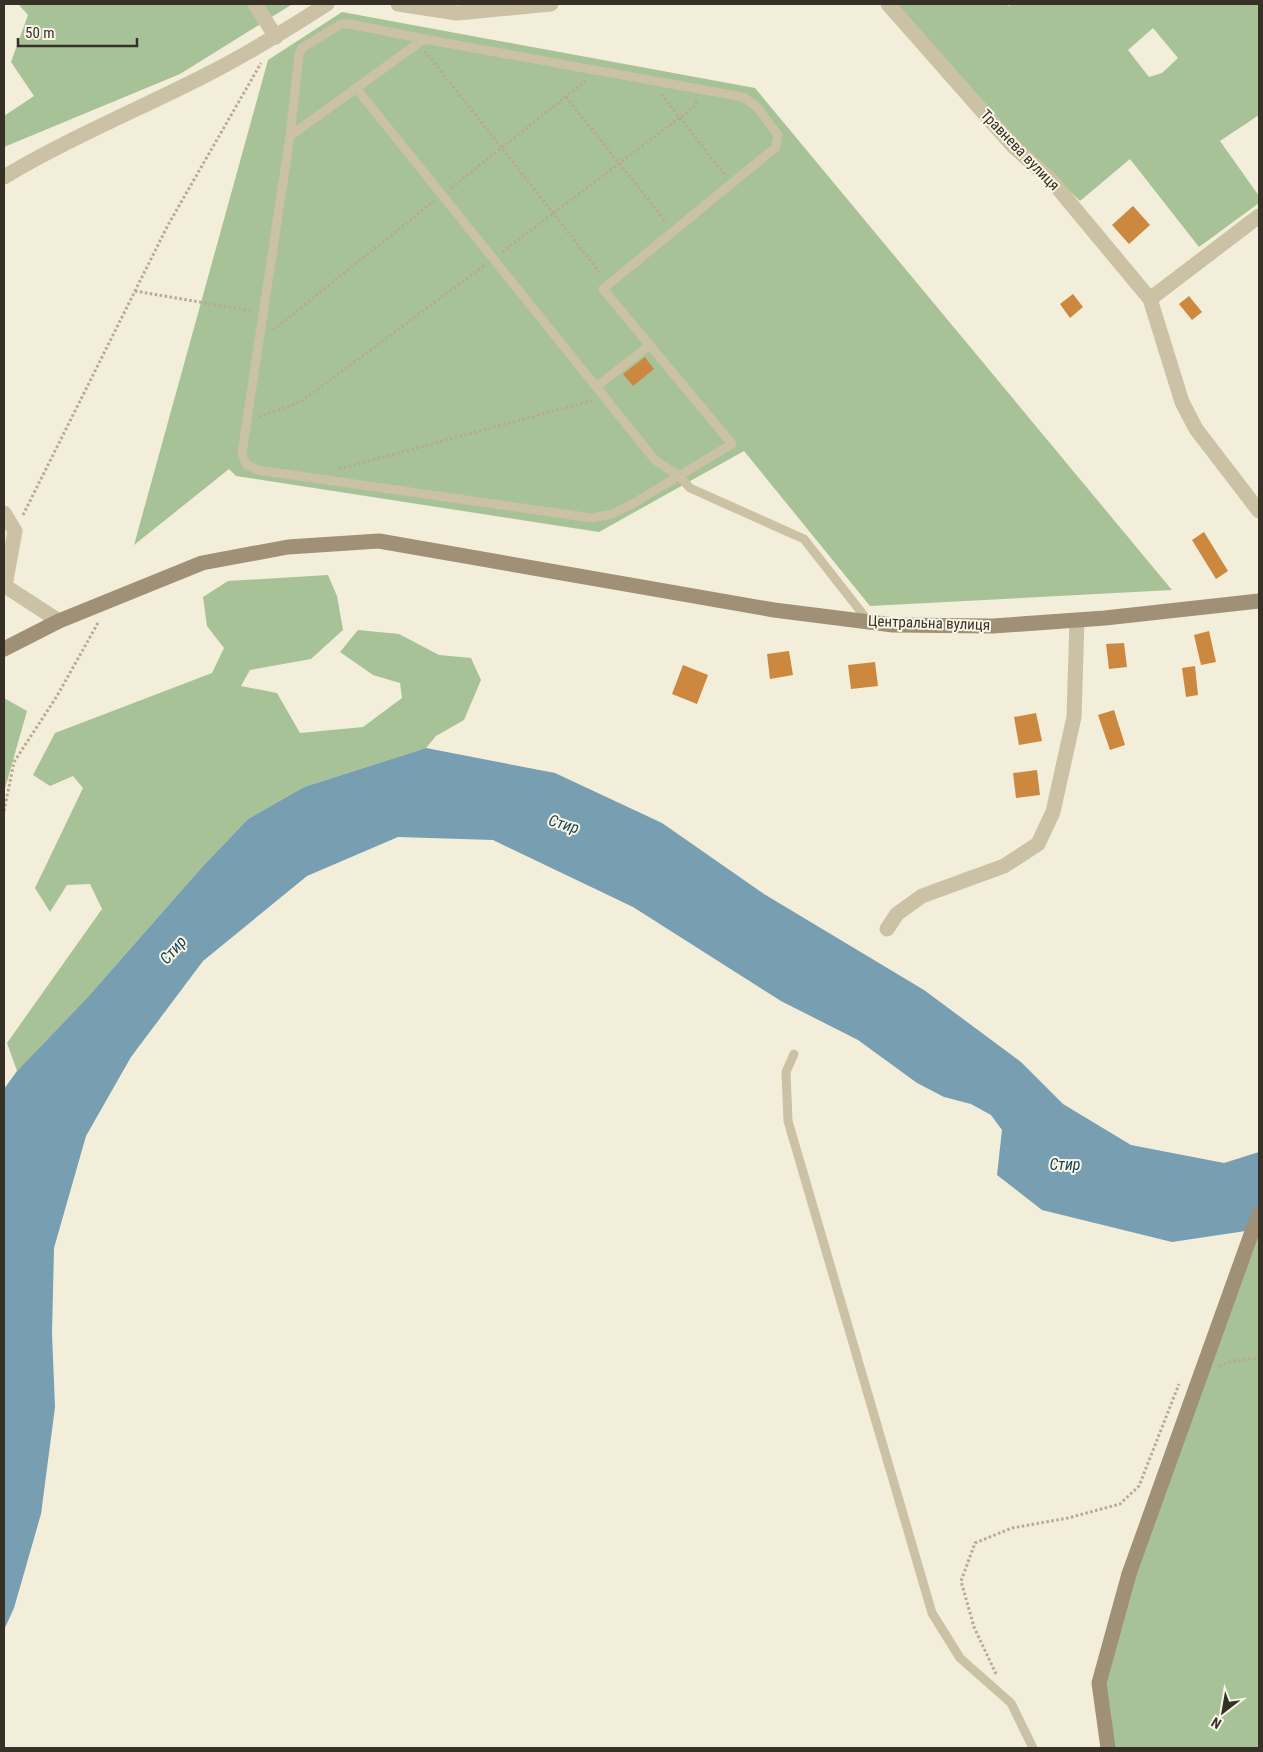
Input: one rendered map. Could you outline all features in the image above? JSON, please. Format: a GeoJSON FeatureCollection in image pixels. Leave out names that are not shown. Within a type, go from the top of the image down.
{"type":"FeatureCollection","features":[{"type":"Feature","properties":{"kind":"street"},"geometry":{"type":"LineString","coordinates":[[255,4],[276,37]]}},
{"type":"Feature","properties":{"kind":"street"},"geometry":{"type":"LineString","coordinates":[[4,178],[44,154],[208,74],[276,37],[327,4]]}},
{"type":"Feature","properties":{"kind":"street"},"geometry":{"type":"LineString","coordinates":[[398,4],[454,9],[550,4]]}},
{"type":"Feature","properties":{"kind":"street","name":"Травнева вулиця"},"geometry":{"type":"LineString","coordinates":[[888,4],[1014,147],[1052,180],[1150,298],[1182,402],[1196,430],[1259,511]]}},
{"type":"Feature","properties":{"kind":"street"},"geometry":{"type":"LineString","coordinates":[[1150,298],[1259,216]]}},
{"type":"Feature","properties":{"kind":"street"},"geometry":{"type":"LineString","coordinates":[[4,513],[15,532],[5,586],[59,621]]}},
{"type":"Feature","properties":{"kind":"street","name":"Центральна вулиця"},"geometry":{"type":"LineString","coordinates":[[4,648],[59,621],[202,562],[288,547],[379,540],[774,610],[893,625],[993,626],[1077,620],[1259,601]]}},
{"type":"Feature","properties":{"kind":"street"},"geometry":{"type":"LineString","coordinates":[[886,929],[897,914],[922,896],[1004,866],[1038,844],[1053,812],[1074,717],[1077,620]]}},
{"type":"Feature","properties":{"kind":"street"},"geometry":{"type":"LineString","coordinates":[[1108,1748],[1099,1684],[1129,1574],[1259,1214]]}},
{"type":"Feature","properties":{"kind":"lane"},"geometry":{"type":"LineString","coordinates":[[341,24],[350,24],[421,41],[600,71],[743,97],[757,107],[778,135],[776,147],[603,289],[732,444],[634,503],[612,514],[592,518],[257,470],[246,464],[242,453],[290,136],[299,54],[302,48],[341,24]]}},
{"type":"Feature","properties":{"kind":"lane"},"geometry":{"type":"LineString","coordinates":[[290,136],[421,41]]}},
{"type":"Feature","properties":{"kind":"lane"},"geometry":{"type":"LineString","coordinates":[[356,88],[655,460],[679,476],[690,488],[804,539],[869,622]]}},
{"type":"Feature","properties":{"kind":"lane"},"geometry":{"type":"LineString","coordinates":[[596,387],[650,345]]}},
{"type":"Feature","properties":{"kind":"lane"},"geometry":{"type":"LineString","coordinates":[[794,1054],[786,1072],[788,1121],[932,1613],[960,1658],[1011,1703],[1033,1748]]}},
{"type":"Feature","properties":{"kind":"path"},"geometry":{"type":"LineString","coordinates":[[421,41],[609,284]]}},
{"type":"Feature","properties":{"kind":"path"},"geometry":{"type":"LineString","coordinates":[[15,532],[168,226],[261,63]]}},
{"type":"Feature","properties":{"kind":"path"},"geometry":{"type":"LineString","coordinates":[[259,341],[600,71]]}},
{"type":"Feature","properties":{"kind":"path"},"geometry":{"type":"LineString","coordinates":[[650,80],[731,184]]}},
{"type":"Feature","properties":{"kind":"path"},"geometry":{"type":"LineString","coordinates":[[566,97],[673,231]]}},
{"type":"Feature","properties":{"kind":"path"},"geometry":{"type":"LineString","coordinates":[[135,291],[263,313]]}},
{"type":"Feature","properties":{"kind":"path"},"geometry":{"type":"LineString","coordinates":[[338,469],[604,398]]}},
{"type":"Feature","properties":{"kind":"path"},"geometry":{"type":"LineString","coordinates":[[4,811],[14,762],[57,696],[110,601]]}},
{"type":"Feature","properties":{"kind":"path"},"geometry":{"type":"LineString","coordinates":[[1216,1368],[1234,1361],[1259,1358]]}},
{"type":"Feature","properties":{"kind":"path"},"geometry":{"type":"LineString","coordinates":[[999,1678],[974,1627],[962,1581],[975,1543],[1012,1528],[1068,1518],[1120,1504],[1139,1486],[1180,1381]]}},
{"type":"Feature","properties":{"kind":"green space"},"geometry":{"type":"Polygon","coordinates":[[[18,4],[291,5],[180,74],[4,147],[4,116],[34,96],[11,62],[28,15],[18,4]]]}},
{"type":"Feature","properties":{"kind":"green space"},"geometry":{"type":"Polygon","coordinates":[[[896,4],[1007,4],[1008,6],[1011,4],[1259,4],[1259,115],[1220,141],[1259,196],[1259,203],[1199,247],[1130,159],[1080,201],[1000,121],[896,4]],[[1153,28],[1128,50],[1149,77],[1162,73],[1178,58],[1153,28]]]}},
{"type":"Feature","properties":{"kind":"green space"},"geometry":{"type":"Polygon","coordinates":[[[342,12],[755,88],[1172,590],[870,606],[744,451],[599,532],[236,476],[229,469],[134,545],[268,60],[342,12]]]}},
{"type":"Feature","properties":{"kind":"green space"},"geometry":{"type":"Polygon","coordinates":[[[328,575],[337,596],[343,630],[311,659],[250,670],[241,686],[277,693],[300,733],[363,727],[402,698],[400,683],[373,675],[340,652],[358,630],[399,634],[439,655],[471,658],[481,680],[464,720],[436,736],[426,748],[304,787],[248,819],[203,866],[86,999],[17,1071],[7,1043],[102,909],[90,884],[67,885],[50,912],[35,888],[83,788],[73,776],[50,786],[33,775],[55,733],[212,673],[224,648],[207,626],[203,597],[228,581],[328,575]]]}},
{"type":"Feature","properties":{"kind":"green space"},"geometry":{"type":"Polygon","coordinates":[[[4,698],[27,711],[4,792],[4,698]]]}},
{"type":"Feature","properties":{"kind":"green space"},"geometry":{"type":"Polygon","coordinates":[[[1259,1229],[1259,1748],[1108,1748],[1099,1684],[1129,1574],[1259,1229]]]}},
{"type":"Feature","properties":{"kind":"water","name":"Стир"},"geometry":{"type":"Polygon","coordinates":[[[426,748],[555,773],[662,823],[764,894],[924,990],[1021,1062],[1063,1104],[1131,1145],[1224,1163],[1259,1152],[1259,1229],[1172,1242],[1042,1210],[997,1175],[1002,1130],[991,1115],[971,1104],[944,1097],[917,1083],[858,1040],[781,1001],[633,907],[493,840],[398,837],[307,876],[203,961],[131,1057],[86,1136],[54,1248],[52,1334],[55,1407],[41,1514],[14,1608],[4,1630],[4,1089],[17,1071],[86,999],[203,866],[248,819],[304,787],[426,748]]]}},
{"type":"Feature","properties":{"kind":"building"},"geometry":{"type":"Polygon","coordinates":[[[1133,206],[1150,225],[1129,244],[1112,225],[1133,206]]]}},
{"type":"Feature","properties":{"kind":"building"},"geometry":{"type":"Polygon","coordinates":[[[1073,294],[1083,307],[1070,318],[1060,304],[1073,294]]]}},
{"type":"Feature","properties":{"kind":"building"},"geometry":{"type":"Polygon","coordinates":[[[1189,296],[1202,312],[1192,320],[1179,304],[1189,296]]]}},
{"type":"Feature","properties":{"kind":"building"},"geometry":{"type":"Polygon","coordinates":[[[645,357],[654,369],[633,386],[623,374],[645,357]]]}},
{"type":"Feature","properties":{"kind":"building"},"geometry":{"type":"Polygon","coordinates":[[[1204,532],[1228,571],[1216,579],[1192,540],[1204,532]]]}},
{"type":"Feature","properties":{"kind":"building"},"geometry":{"type":"Polygon","coordinates":[[[1209,631],[1216,662],[1201,665],[1194,635],[1209,631]]]}},
{"type":"Feature","properties":{"kind":"building"},"geometry":{"type":"Polygon","coordinates":[[[1124,643],[1127,667],[1109,669],[1106,644],[1124,643]]]}},
{"type":"Feature","properties":{"kind":"building"},"geometry":{"type":"Polygon","coordinates":[[[789,651],[793,675],[770,679],[767,654],[789,651]]]}},
{"type":"Feature","properties":{"kind":"building"},"geometry":{"type":"Polygon","coordinates":[[[875,662],[878,686],[851,689],[848,665],[875,662]]]}},
{"type":"Feature","properties":{"kind":"building"},"geometry":{"type":"Polygon","coordinates":[[[683,665],[708,675],[697,704],[672,694],[683,665]]]}},
{"type":"Feature","properties":{"kind":"building"},"geometry":{"type":"Polygon","coordinates":[[[1195,666],[1198,695],[1186,697],[1182,668],[1195,666]]]}},
{"type":"Feature","properties":{"kind":"building"},"geometry":{"type":"Polygon","coordinates":[[[1114,710],[1125,745],[1110,750],[1098,715],[1114,710]]]}},
{"type":"Feature","properties":{"kind":"building"},"geometry":{"type":"Polygon","coordinates":[[[1036,713],[1042,741],[1019,745],[1014,717],[1036,713]]]}},
{"type":"Feature","properties":{"kind":"building"},"geometry":{"type":"Polygon","coordinates":[[[1037,770],[1040,795],[1016,798],[1013,773],[1037,770]]]}}]}
